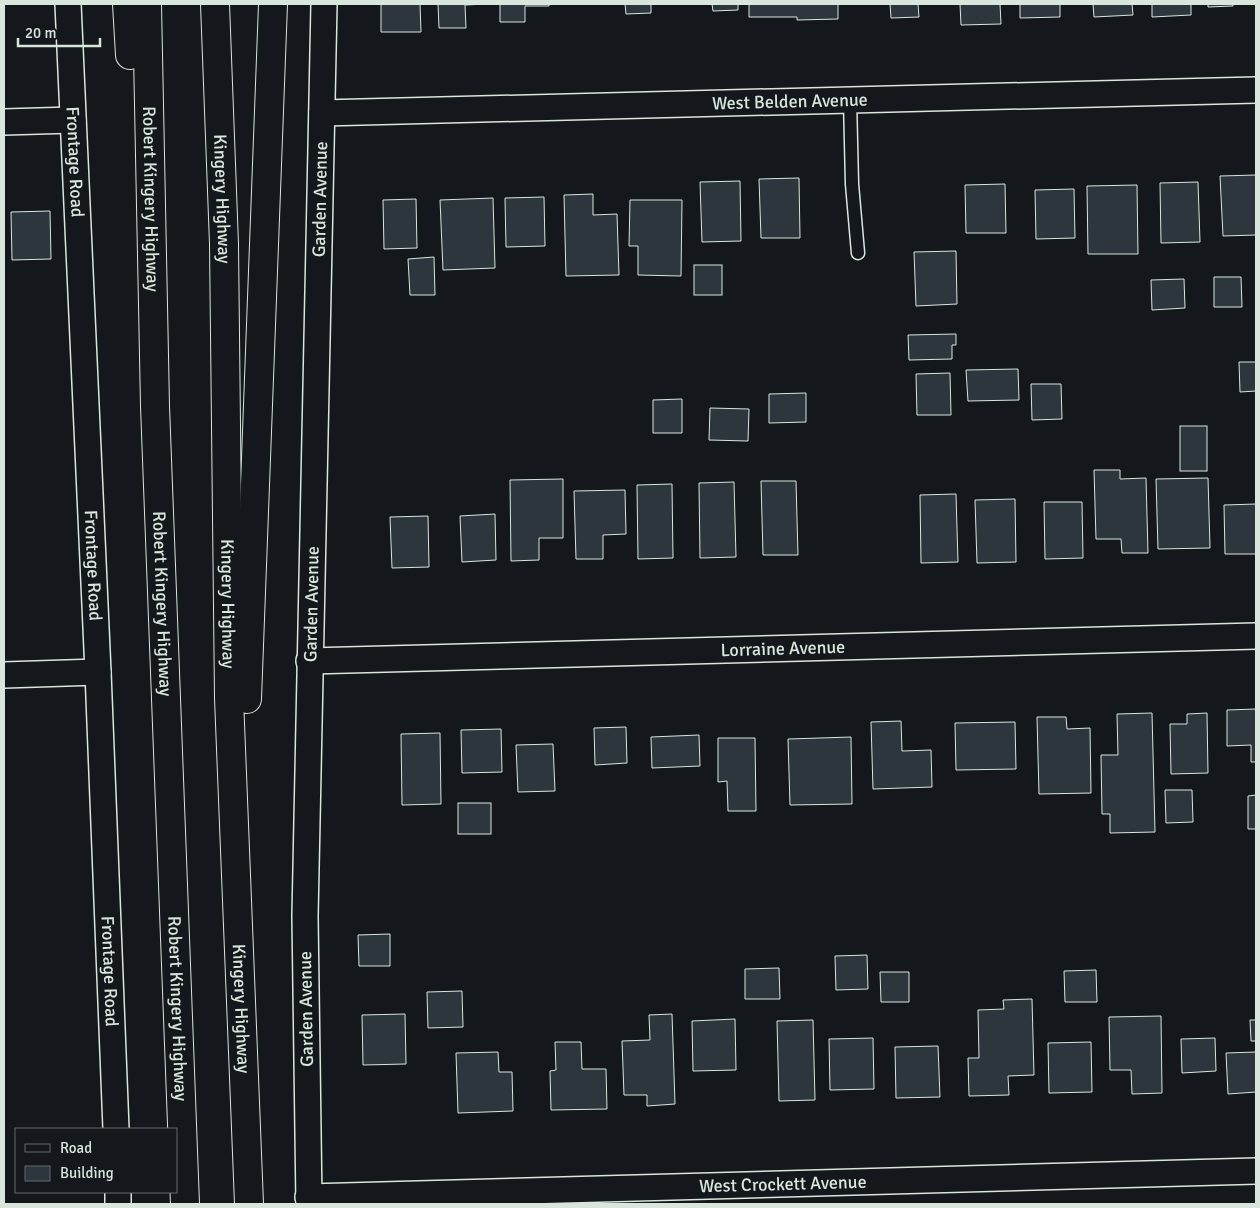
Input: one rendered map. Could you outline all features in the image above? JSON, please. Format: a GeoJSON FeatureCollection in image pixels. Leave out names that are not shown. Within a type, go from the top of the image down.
{"type":"FeatureCollection","features":[{"type":"Feature","properties":{"kind":"highway"},"geometry":{"type":"LineString","coordinates":[[127,4],[155,406]]}},
{"type":"Feature","properties":{"kind":"highway","name":"Robert Kingery Highway"},"geometry":{"type":"LineString","coordinates":[[147,4],[155,406],[185,1204]]}},
{"type":"Feature","properties":{"kind":"highway","name":"Kingery Highway"},"geometry":{"type":"LineString","coordinates":[[215,4],[224,244],[229,698],[249,1204]]}},
{"type":"Feature","properties":{"kind":"highway"},"geometry":{"type":"LineString","coordinates":[[238,920],[273,4]]}},
{"type":"Feature","properties":{"kind":"street","name":"Frontage Road"},"geometry":{"type":"LineString","coordinates":[[68,4],[116,1128]]}},
{"type":"Feature","properties":{"kind":"street","name":"Garden Avenue"},"geometry":{"type":"LineString","coordinates":[[308,1200],[305,916],[324,4]]}},
{"type":"Feature","properties":{"kind":"street","name":"West Belden Avenue"},"geometry":{"type":"LineString","coordinates":[[322,113],[1256,90]]}},
{"type":"Feature","properties":{"kind":"street"},"geometry":{"type":"LineString","coordinates":[[4,122],[74,120]]}},
{"type":"Feature","properties":{"kind":"street","name":"Lorraine Avenue"},"geometry":{"type":"LineString","coordinates":[[309,661],[1256,636]]}},
{"type":"Feature","properties":{"kind":"street"},"geometry":{"type":"LineString","coordinates":[[4,675],[98,672]]}},
{"type":"Feature","properties":{"kind":"street","name":"West Crockett Avenue"},"geometry":{"type":"LineString","coordinates":[[308,1200],[1256,1171]]}},
{"type":"Feature","properties":{"kind":"lane"},"geometry":{"type":"LineString","coordinates":[[850,100],[852,184],[858,253]]}},
{"type":"Feature","properties":{"kind":"building"},"geometry":{"type":"Polygon","coordinates":[[[381,4],[420,4],[421,32],[381,32],[381,4]]]}},
{"type":"Feature","properties":{"kind":"building"},"geometry":{"type":"Polygon","coordinates":[[[438,4],[487,4],[465,5],[466,28],[439,28],[438,4]]]}},
{"type":"Feature","properties":{"kind":"building"},"geometry":{"type":"Polygon","coordinates":[[[500,4],[549,4],[549,6],[525,6],[525,22],[500,22],[500,4]]]}},
{"type":"Feature","properties":{"kind":"building"},"geometry":{"type":"Polygon","coordinates":[[[625,4],[651,4],[651,13],[626,14],[625,4]]]}},
{"type":"Feature","properties":{"kind":"building"},"geometry":{"type":"Polygon","coordinates":[[[712,4],[738,4],[738,10],[713,11],[712,4]]]}},
{"type":"Feature","properties":{"kind":"building"},"geometry":{"type":"Polygon","coordinates":[[[749,4],[838,4],[838,19],[797,20],[797,17],[749,17],[749,4]]]}},
{"type":"Feature","properties":{"kind":"building"},"geometry":{"type":"Polygon","coordinates":[[[890,4],[918,4],[919,17],[891,18],[890,4]]]}},
{"type":"Feature","properties":{"kind":"building"},"geometry":{"type":"Polygon","coordinates":[[[960,4],[1000,4],[1001,24],[961,25],[960,4]]]}},
{"type":"Feature","properties":{"kind":"building"},"geometry":{"type":"Polygon","coordinates":[[[1020,4],[1060,4],[1060,17],[1020,18],[1020,4]]]}},
{"type":"Feature","properties":{"kind":"building"},"geometry":{"type":"Polygon","coordinates":[[[1093,4],[1132,4],[1133,15],[1094,17],[1093,4]]]}},
{"type":"Feature","properties":{"kind":"building"},"geometry":{"type":"Polygon","coordinates":[[[1152,4],[1191,4],[1191,15],[1152,17],[1152,4]]]}},
{"type":"Feature","properties":{"kind":"building"},"geometry":{"type":"Polygon","coordinates":[[[1208,4],[1233,4],[1233,6],[1208,7],[1208,4]]]}},
{"type":"Feature","properties":{"kind":"building"},"geometry":{"type":"Polygon","coordinates":[[[1256,175],[1256,235],[1223,236],[1220,176],[1256,175]]]}},
{"type":"Feature","properties":{"kind":"building"},"geometry":{"type":"Polygon","coordinates":[[[799,178],[800,238],[761,238],[759,179],[799,178]]]}},
{"type":"Feature","properties":{"kind":"building"},"geometry":{"type":"Polygon","coordinates":[[[740,181],[741,241],[702,242],[700,182],[740,181]]]}},
{"type":"Feature","properties":{"kind":"building"},"geometry":{"type":"Polygon","coordinates":[[[1198,182],[1200,242],[1161,243],[1160,183],[1198,182]]]}},
{"type":"Feature","properties":{"kind":"building"},"geometry":{"type":"Polygon","coordinates":[[[1005,184],[1006,233],[966,233],[965,185],[1005,184]]]}},
{"type":"Feature","properties":{"kind":"building"},"geometry":{"type":"Polygon","coordinates":[[[1137,185],[1138,254],[1088,254],[1087,186],[1137,185]]]}},
{"type":"Feature","properties":{"kind":"building"},"geometry":{"type":"Polygon","coordinates":[[[1074,189],[1075,238],[1036,239],[1035,190],[1074,189]]]}},
{"type":"Feature","properties":{"kind":"building"},"geometry":{"type":"Polygon","coordinates":[[[593,194],[593,215],[617,214],[619,275],[566,276],[564,195],[593,194]]]}},
{"type":"Feature","properties":{"kind":"building"},"geometry":{"type":"Polygon","coordinates":[[[544,197],[545,246],[506,247],[505,198],[544,197]]]}},
{"type":"Feature","properties":{"kind":"building"},"geometry":{"type":"Polygon","coordinates":[[[493,198],[495,268],[443,270],[440,200],[493,198]]]}},
{"type":"Feature","properties":{"kind":"building"},"geometry":{"type":"Polygon","coordinates":[[[416,199],[417,248],[384,249],[383,200],[416,199]]]}},
{"type":"Feature","properties":{"kind":"building"},"geometry":{"type":"Polygon","coordinates":[[[630,200],[682,200],[681,276],[638,275],[638,246],[629,246],[630,200]]]}},
{"type":"Feature","properties":{"kind":"building"},"geometry":{"type":"Polygon","coordinates":[[[50,211],[51,259],[12,260],[11,212],[50,211]]]}},
{"type":"Feature","properties":{"kind":"building"},"geometry":{"type":"Polygon","coordinates":[[[956,251],[957,304],[916,306],[914,252],[956,251]]]}},
{"type":"Feature","properties":{"kind":"building"},"geometry":{"type":"Polygon","coordinates":[[[434,257],[435,295],[410,295],[408,259],[434,257]]]}},
{"type":"Feature","properties":{"kind":"building"},"geometry":{"type":"Polygon","coordinates":[[[694,265],[722,265],[722,295],[694,295],[694,265]]]}},
{"type":"Feature","properties":{"kind":"building"},"geometry":{"type":"Polygon","coordinates":[[[1214,277],[1241,277],[1242,307],[1214,307],[1214,277]]]}},
{"type":"Feature","properties":{"kind":"building"},"geometry":{"type":"Polygon","coordinates":[[[1184,279],[1185,308],[1152,310],[1151,280],[1184,279]]]}},
{"type":"Feature","properties":{"kind":"building"},"geometry":{"type":"Polygon","coordinates":[[[956,334],[956,345],[952,345],[952,359],[909,360],[908,335],[956,334]]]}},
{"type":"Feature","properties":{"kind":"building"},"geometry":{"type":"Polygon","coordinates":[[[1239,362],[1256,362],[1256,391],[1240,392],[1239,362]]]}},
{"type":"Feature","properties":{"kind":"building"},"geometry":{"type":"Polygon","coordinates":[[[1018,369],[1019,400],[968,401],[966,370],[1018,369]]]}},
{"type":"Feature","properties":{"kind":"building"},"geometry":{"type":"Polygon","coordinates":[[[950,373],[951,415],[917,415],[916,374],[950,373]]]}},
{"type":"Feature","properties":{"kind":"building"},"geometry":{"type":"Polygon","coordinates":[[[1031,384],[1061,384],[1062,419],[1032,420],[1031,384]]]}},
{"type":"Feature","properties":{"kind":"building"},"geometry":{"type":"Polygon","coordinates":[[[806,393],[806,422],[769,423],[769,394],[806,393]]]}},
{"type":"Feature","properties":{"kind":"building"},"geometry":{"type":"Polygon","coordinates":[[[682,399],[682,433],[653,433],[653,400],[682,399]]]}},
{"type":"Feature","properties":{"kind":"building"},"geometry":{"type":"Polygon","coordinates":[[[710,408],[749,409],[748,441],[709,440],[710,408]]]}},
{"type":"Feature","properties":{"kind":"building"},"geometry":{"type":"Polygon","coordinates":[[[1180,426],[1207,426],[1207,471],[1180,471],[1180,426]]]}},
{"type":"Feature","properties":{"kind":"building"},"geometry":{"type":"Polygon","coordinates":[[[1094,470],[1120,470],[1120,479],[1146,478],[1148,553],[1122,553],[1121,539],[1096,539],[1094,470]]]}},
{"type":"Feature","properties":{"kind":"building"},"geometry":{"type":"Polygon","coordinates":[[[1208,478],[1210,548],[1158,549],[1156,479],[1208,478]]]}},
{"type":"Feature","properties":{"kind":"building"},"geometry":{"type":"Polygon","coordinates":[[[563,479],[563,538],[539,538],[539,560],[511,561],[510,480],[563,479]]]}},
{"type":"Feature","properties":{"kind":"building"},"geometry":{"type":"Polygon","coordinates":[[[761,481],[796,481],[798,555],[763,555],[761,481]]]}},
{"type":"Feature","properties":{"kind":"building"},"geometry":{"type":"Polygon","coordinates":[[[734,482],[736,557],[700,558],[699,483],[734,482]]]}},
{"type":"Feature","properties":{"kind":"building"},"geometry":{"type":"Polygon","coordinates":[[[672,484],[673,558],[638,559],[637,485],[672,484]]]}},
{"type":"Feature","properties":{"kind":"building"},"geometry":{"type":"Polygon","coordinates":[[[625,490],[626,534],[603,535],[603,559],[576,559],[574,491],[625,490]]]}},
{"type":"Feature","properties":{"kind":"building"},"geometry":{"type":"Polygon","coordinates":[[[956,494],[958,562],[921,563],[920,495],[956,494]]]}},
{"type":"Feature","properties":{"kind":"building"},"geometry":{"type":"Polygon","coordinates":[[[1015,499],[1016,562],[977,563],[975,500],[1015,499]]]}},
{"type":"Feature","properties":{"kind":"building"},"geometry":{"type":"Polygon","coordinates":[[[1044,502],[1082,502],[1083,558],[1045,559],[1044,502]]]}},
{"type":"Feature","properties":{"kind":"building"},"geometry":{"type":"Polygon","coordinates":[[[1256,504],[1256,554],[1225,554],[1224,505],[1256,504]]]}},
{"type":"Feature","properties":{"kind":"building"},"geometry":{"type":"Polygon","coordinates":[[[495,514],[496,560],[462,562],[460,516],[495,514]]]}},
{"type":"Feature","properties":{"kind":"building"},"geometry":{"type":"Polygon","coordinates":[[[428,516],[429,567],[392,568],[390,517],[428,516]]]}},
{"type":"Feature","properties":{"kind":"building"},"geometry":{"type":"Polygon","coordinates":[[[1256,709],[1256,762],[1251,762],[1251,745],[1227,746],[1227,710],[1256,709]]]}},
{"type":"Feature","properties":{"kind":"building"},"geometry":{"type":"Polygon","coordinates":[[[1152,713],[1155,832],[1110,833],[1110,814],[1102,814],[1101,755],[1118,755],[1117,714],[1152,713]]]}},
{"type":"Feature","properties":{"kind":"building"},"geometry":{"type":"Polygon","coordinates":[[[1207,713],[1208,773],[1171,774],[1170,724],[1187,724],[1187,714],[1207,713]]]}},
{"type":"Feature","properties":{"kind":"building"},"geometry":{"type":"Polygon","coordinates":[[[1037,717],[1066,717],[1067,729],[1090,728],[1091,793],[1039,794],[1037,717]]]}},
{"type":"Feature","properties":{"kind":"building"},"geometry":{"type":"Polygon","coordinates":[[[901,721],[902,751],[931,750],[932,787],[873,789],[871,722],[901,721]]]}},
{"type":"Feature","properties":{"kind":"building"},"geometry":{"type":"Polygon","coordinates":[[[1015,722],[1016,769],[956,770],[955,723],[1015,722]]]}},
{"type":"Feature","properties":{"kind":"building"},"geometry":{"type":"Polygon","coordinates":[[[626,727],[627,763],[595,765],[594,728],[626,727]]]}},
{"type":"Feature","properties":{"kind":"building"},"geometry":{"type":"Polygon","coordinates":[[[501,729],[502,772],[462,773],[461,730],[501,729]]]}},
{"type":"Feature","properties":{"kind":"building"},"geometry":{"type":"Polygon","coordinates":[[[440,733],[441,804],[402,805],[401,734],[440,733]]]}},
{"type":"Feature","properties":{"kind":"building"},"geometry":{"type":"Polygon","coordinates":[[[699,735],[700,766],[652,768],[651,737],[699,735]]]}},
{"type":"Feature","properties":{"kind":"building"},"geometry":{"type":"Polygon","coordinates":[[[851,737],[852,804],[790,805],[788,739],[851,737]]]}},
{"type":"Feature","properties":{"kind":"building"},"geometry":{"type":"Polygon","coordinates":[[[718,738],[755,738],[756,811],[728,811],[727,781],[718,782],[718,738]]]}},
{"type":"Feature","properties":{"kind":"building"},"geometry":{"type":"Polygon","coordinates":[[[553,744],[555,791],[518,792],[516,745],[553,744]]]}},
{"type":"Feature","properties":{"kind":"building"},"geometry":{"type":"Polygon","coordinates":[[[1165,790],[1192,790],[1193,822],[1166,823],[1165,790]]]}},
{"type":"Feature","properties":{"kind":"building"},"geometry":{"type":"Polygon","coordinates":[[[1256,795],[1256,829],[1248,829],[1248,796],[1256,795]]]}},
{"type":"Feature","properties":{"kind":"building"},"geometry":{"type":"Polygon","coordinates":[[[458,803],[491,803],[491,834],[458,834],[458,803]]]}},
{"type":"Feature","properties":{"kind":"building"},"geometry":{"type":"Polygon","coordinates":[[[390,934],[390,966],[359,966],[358,935],[390,934]]]}},
{"type":"Feature","properties":{"kind":"building"},"geometry":{"type":"Polygon","coordinates":[[[867,955],[868,989],[836,990],[835,956],[867,955]]]}},
{"type":"Feature","properties":{"kind":"building"},"geometry":{"type":"Polygon","coordinates":[[[779,968],[780,999],[745,999],[745,969],[779,968]]]}},
{"type":"Feature","properties":{"kind":"building"},"geometry":{"type":"Polygon","coordinates":[[[1096,970],[1097,1002],[1065,1002],[1064,971],[1096,970]]]}},
{"type":"Feature","properties":{"kind":"building"},"geometry":{"type":"Polygon","coordinates":[[[880,972],[909,972],[909,1002],[881,1002],[880,972]]]}},
{"type":"Feature","properties":{"kind":"building"},"geometry":{"type":"Polygon","coordinates":[[[462,991],[463,1027],[428,1028],[427,992],[462,991]]]}},
{"type":"Feature","properties":{"kind":"building"},"geometry":{"type":"Polygon","coordinates":[[[1032,999],[1034,1075],[1008,1076],[1009,1095],[969,1096],[968,1058],[979,1058],[978,1010],[1004,1009],[1003,1000],[1032,999]]]}},
{"type":"Feature","properties":{"kind":"building"},"geometry":{"type":"Polygon","coordinates":[[[405,1014],[406,1064],[363,1065],[362,1015],[405,1014]]]}},
{"type":"Feature","properties":{"kind":"building"},"geometry":{"type":"Polygon","coordinates":[[[672,1014],[675,1104],[647,1106],[647,1095],[624,1095],[622,1041],[650,1040],[649,1015],[672,1014]]]}},
{"type":"Feature","properties":{"kind":"building"},"geometry":{"type":"Polygon","coordinates":[[[1161,1016],[1162,1093],[1132,1094],[1131,1070],[1110,1070],[1109,1017],[1161,1016]]]}},
{"type":"Feature","properties":{"kind":"building"},"geometry":{"type":"Polygon","coordinates":[[[735,1019],[736,1070],[693,1071],[692,1021],[735,1019]]]}},
{"type":"Feature","properties":{"kind":"building"},"geometry":{"type":"Polygon","coordinates":[[[813,1020],[815,1100],[779,1101],[777,1021],[813,1020]]]}},
{"type":"Feature","properties":{"kind":"building"},"geometry":{"type":"Polygon","coordinates":[[[1250,1020],[1256,1020],[1256,1041],[1251,1041],[1250,1020]]]}},
{"type":"Feature","properties":{"kind":"building"},"geometry":{"type":"Polygon","coordinates":[[[873,1038],[874,1089],[830,1090],[829,1039],[873,1038]]]}},
{"type":"Feature","properties":{"kind":"building"},"geometry":{"type":"Polygon","coordinates":[[[1215,1038],[1216,1071],[1182,1073],[1181,1039],[1215,1038]]]}},
{"type":"Feature","properties":{"kind":"building"},"geometry":{"type":"Polygon","coordinates":[[[555,1042],[581,1042],[582,1069],[606,1069],[607,1109],[551,1110],[550,1071],[556,1070],[555,1042]]]}},
{"type":"Feature","properties":{"kind":"building"},"geometry":{"type":"Polygon","coordinates":[[[1091,1042],[1092,1092],[1049,1093],[1048,1043],[1091,1042]]]}},
{"type":"Feature","properties":{"kind":"building"},"geometry":{"type":"Polygon","coordinates":[[[938,1046],[940,1097],[896,1098],[895,1047],[938,1046]]]}},
{"type":"Feature","properties":{"kind":"building"},"geometry":{"type":"Polygon","coordinates":[[[498,1052],[499,1072],[512,1072],[513,1111],[458,1113],[456,1053],[498,1052]]]}},
{"type":"Feature","properties":{"kind":"building"},"geometry":{"type":"Polygon","coordinates":[[[1256,1052],[1256,1092],[1228,1094],[1226,1053],[1256,1052]]]}}]}
